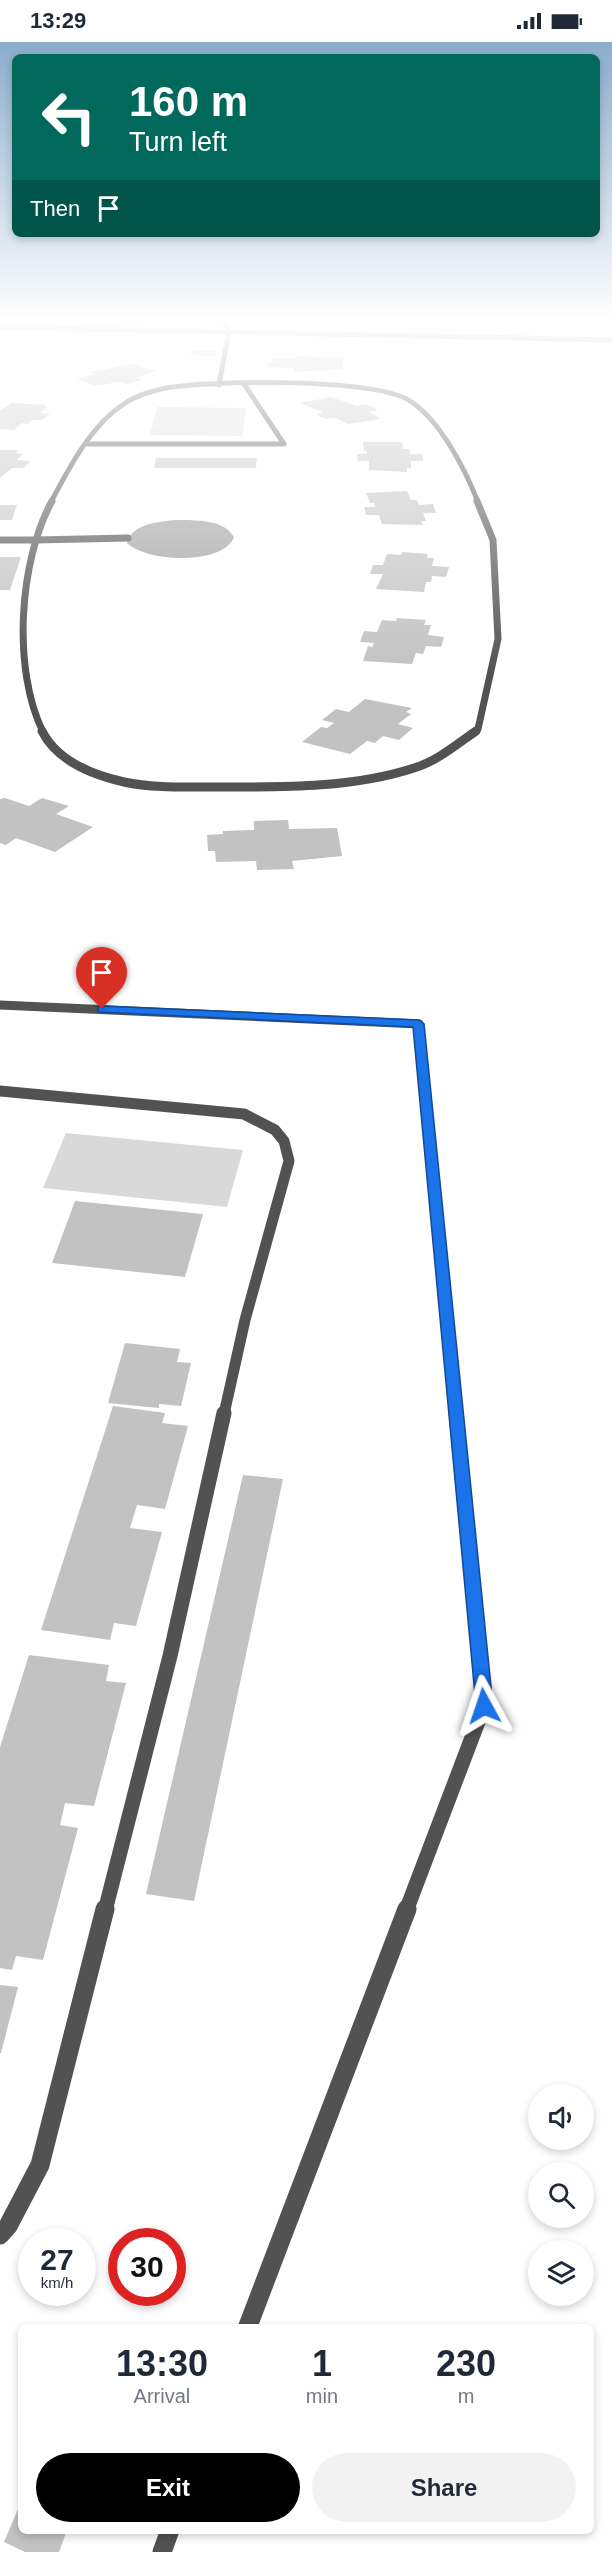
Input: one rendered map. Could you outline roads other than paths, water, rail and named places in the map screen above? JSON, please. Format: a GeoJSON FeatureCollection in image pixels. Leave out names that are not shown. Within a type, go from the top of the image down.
{"type":"FeatureCollection","features":[{"type":"Feature","properties":{"kind":"street"},"geometry":{"type":"LineString","coordinates":[[91,440],[75,460],[47,509],[35,540],[27,598],[24,664],[34,708],[45,739],[61,756],[111,779],[181,787],[322,785],[398,772],[426,764],[478,729],[498,639],[493,540],[462,469],[446,440]]}},
{"type":"Feature","properties":{"kind":"street"},"geometry":{"type":"LineString","coordinates":[[88,444],[284,444],[281,440]]}},
{"type":"Feature","properties":{"kind":"street"},"geometry":{"type":"LineString","coordinates":[[0,540],[128,538]]}},
{"type":"Feature","properties":{"kind":"street"},"geometry":{"type":"LineString","coordinates":[[0,1005],[419,1024],[484,1706],[249,2324]]}},
{"type":"Feature","properties":{"kind":"street"},"geometry":{"type":"LineString","coordinates":[[0,1091],[244,1114],[270,1124],[285,1140],[289,1161],[245,1320],[170,1656],[39,2165],[8,2226],[0,2235]]}},
{"type":"Feature","properties":{"kind":"street"},"geometry":{"type":"LineString","coordinates":[[162,2552],[169,2534]]}}]}
